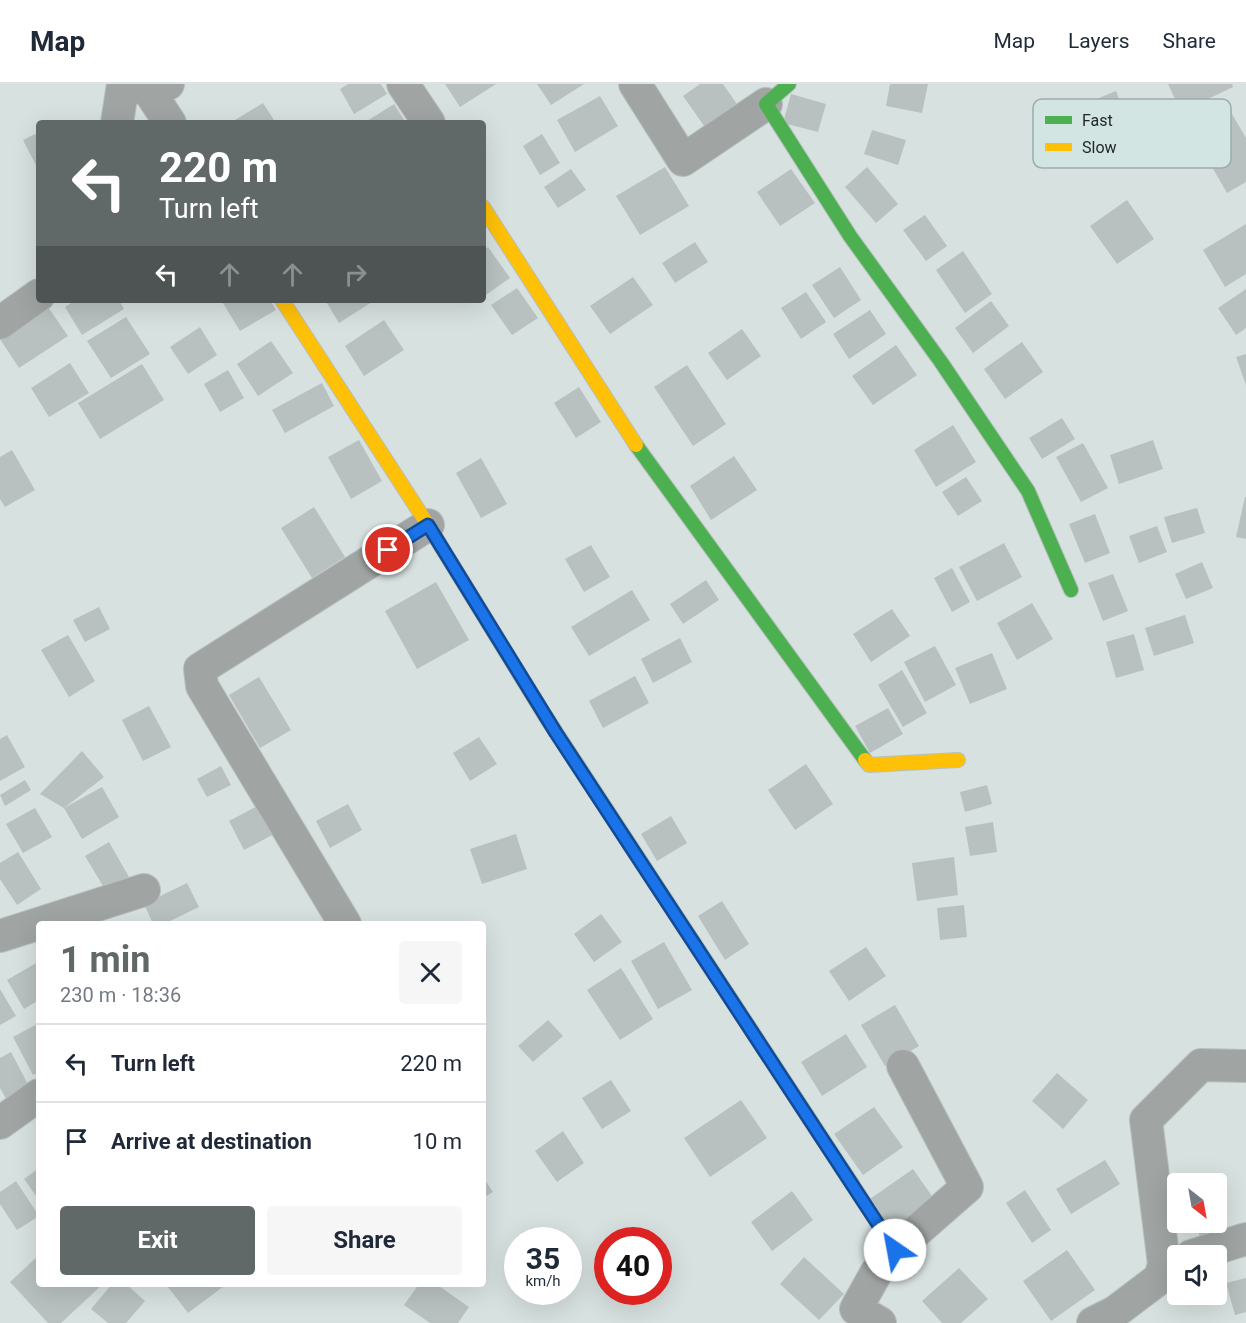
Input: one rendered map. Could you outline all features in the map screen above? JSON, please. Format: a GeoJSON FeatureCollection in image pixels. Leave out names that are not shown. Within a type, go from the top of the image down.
{"type":"FeatureCollection","features":[{"type":"Feature","properties":{"kind":"street"},"geometry":{"type":"LineString","coordinates":[[403,84],[427,120]]}},
{"type":"Feature","properties":{"kind":"street"},"geometry":{"type":"LineString","coordinates":[[635,84],[683,160],[778,94],[850,236],[948,371],[1028,491],[1071,590]]}},
{"type":"Feature","properties":{"kind":"street"},"geometry":{"type":"LineString","coordinates":[[119,120],[141,86],[168,120]]}},
{"type":"Feature","properties":{"kind":"street"},"geometry":{"type":"LineString","coordinates":[[486,212],[647,461],[869,765],[958,760]]}},
{"type":"Feature","properties":{"kind":"street"},"geometry":{"type":"LineString","coordinates":[[0,323],[36,297]]}},
{"type":"Feature","properties":{"kind":"street"},"geometry":{"type":"LineString","coordinates":[[284,303],[428,525],[556,733],[895,1250]]}},
{"type":"Feature","properties":{"kind":"street"},"geometry":{"type":"LineString","coordinates":[[343,921],[202,686],[200,669],[428,525]]}},
{"type":"Feature","properties":{"kind":"street"},"geometry":{"type":"LineString","coordinates":[[47,921],[144,890]]}},
{"type":"Feature","properties":{"kind":"street"},"geometry":{"type":"LineString","coordinates":[[0,936],[36,924]]}},
{"type":"Feature","properties":{"kind":"street"},"geometry":{"type":"LineString","coordinates":[[1174,1245],[1146,1120],[1201,1065],[1246,1066]]}},
{"type":"Feature","properties":{"kind":"street"},"geometry":{"type":"LineString","coordinates":[[860,1318],[876,1273],[895,1250],[967,1187],[903,1066]]}},
{"type":"Feature","properties":{"kind":"street"},"geometry":{"type":"LineString","coordinates":[[0,1123],[36,1097]]}},
{"type":"Feature","properties":{"kind":"street"},"geometry":{"type":"LineString","coordinates":[[1226,1245],[1246,1239]]}},
{"type":"Feature","properties":{"kind":"street"},"geometry":{"type":"LineString","coordinates":[[1094,1323],[1115,1312],[1167,1271]]}},
{"type":"Feature","properties":{"kind":"building"},"geometry":{"type":"Polygon","coordinates":[[[348,84],[381,84],[387,94],[354,114],[340,89],[348,84]]]}},
{"type":"Feature","properties":{"kind":"building"},"geometry":{"type":"Polygon","coordinates":[[[445,84],[496,84],[460,107],[445,84]]]}},
{"type":"Feature","properties":{"kind":"building"},"geometry":{"type":"Polygon","coordinates":[[[537,84],[584,84],[551,105],[537,84]]]}},
{"type":"Feature","properties":{"kind":"building"},"geometry":{"type":"Polygon","coordinates":[[[700,84],[723,84],[739,107],[707,130],[683,96],[700,84]]]}},
{"type":"Feature","properties":{"kind":"building"},"geometry":{"type":"Polygon","coordinates":[[[890,84],[928,84],[922,113],[886,106],[890,84]]]}},
{"type":"Feature","properties":{"kind":"building"},"geometry":{"type":"Polygon","coordinates":[[[1168,84],[1232,84],[1233,87],[1208,99],[1175,99],[1168,84]]]}},
{"type":"Feature","properties":{"kind":"building"},"geometry":{"type":"Polygon","coordinates":[[[1116,91],[1119,99],[1096,99],[1116,91]]]}},
{"type":"Feature","properties":{"kind":"building"},"geometry":{"type":"Polygon","coordinates":[[[791,94],[826,104],[818,132],[783,123],[791,94]]]}},
{"type":"Feature","properties":{"kind":"building"},"geometry":{"type":"Polygon","coordinates":[[[600,96],[618,126],[575,152],[557,120],[600,96]]]}},
{"type":"Feature","properties":{"kind":"building"},"geometry":{"type":"Polygon","coordinates":[[[263,103],[274,120],[235,120],[263,103]]]}},
{"type":"Feature","properties":{"kind":"building"},"geometry":{"type":"Polygon","coordinates":[[[394,104],[404,120],[369,120],[394,104]]]}},
{"type":"Feature","properties":{"kind":"building"},"geometry":{"type":"Polygon","coordinates":[[[1231,112],[1246,138],[1246,182],[1227,193],[1213,168],[1231,168],[1231,112]]]}},
{"type":"Feature","properties":{"kind":"building"},"geometry":{"type":"Polygon","coordinates":[[[872,130],[906,140],[898,165],[864,154],[872,130]]]}},
{"type":"Feature","properties":{"kind":"building"},"geometry":{"type":"Polygon","coordinates":[[[36,134],[36,165],[23,140],[36,134]]]}},
{"type":"Feature","properties":{"kind":"building"},"geometry":{"type":"Polygon","coordinates":[[[542,134],[560,163],[540,175],[523,146],[542,134]]]}},
{"type":"Feature","properties":{"kind":"building"},"geometry":{"type":"Polygon","coordinates":[[[665,167],[689,206],[640,235],[616,196],[665,167]]]}},
{"type":"Feature","properties":{"kind":"building"},"geometry":{"type":"Polygon","coordinates":[[[867,167],[898,204],[876,223],[845,187],[867,167]]]}},
{"type":"Feature","properties":{"kind":"building"},"geometry":{"type":"Polygon","coordinates":[[[571,169],[586,190],[558,208],[544,187],[571,169]]]}},
{"type":"Feature","properties":{"kind":"building"},"geometry":{"type":"Polygon","coordinates":[[[791,169],[815,203],[780,226],[757,192],[791,169]]]}},
{"type":"Feature","properties":{"kind":"building"},"geometry":{"type":"Polygon","coordinates":[[[1127,200],[1154,239],[1117,264],[1090,226],[1127,200]]]}},
{"type":"Feature","properties":{"kind":"building"},"geometry":{"type":"Polygon","coordinates":[[[925,215],[947,246],[926,261],[903,230],[925,215]]]}},
{"type":"Feature","properties":{"kind":"building"},"geometry":{"type":"Polygon","coordinates":[[[1246,224],[1246,274],[1225,287],[1203,250],[1246,224]]]}},
{"type":"Feature","properties":{"kind":"building"},"geometry":{"type":"Polygon","coordinates":[[[695,242],[708,262],[675,283],[662,263],[695,242]]]}},
{"type":"Feature","properties":{"kind":"building"},"geometry":{"type":"Polygon","coordinates":[[[488,247],[510,278],[486,295],[486,249],[488,247]]]}},
{"type":"Feature","properties":{"kind":"building"},"geometry":{"type":"Polygon","coordinates":[[[963,251],[992,294],[965,313],[936,270],[963,251]]]}},
{"type":"Feature","properties":{"kind":"building"},"geometry":{"type":"Polygon","coordinates":[[[840,267],[861,300],[834,318],[812,285],[840,267]]]}},
{"type":"Feature","properties":{"kind":"building"},"geometry":{"type":"Polygon","coordinates":[[[633,277],[653,305],[610,334],[590,306],[633,277]]]}},
{"type":"Feature","properties":{"kind":"building"},"geometry":{"type":"Polygon","coordinates":[[[517,288],[538,318],[512,335],[491,305],[517,288]]]}},
{"type":"Feature","properties":{"kind":"building"},"geometry":{"type":"Polygon","coordinates":[[[1246,289],[1246,328],[1236,335],[1218,308],[1246,289]]]}},
{"type":"Feature","properties":{"kind":"building"},"geometry":{"type":"Polygon","coordinates":[[[806,292],[826,322],[801,339],[781,308],[806,292]]]}},
{"type":"Feature","properties":{"kind":"building"},"geometry":{"type":"Polygon","coordinates":[[[991,301],[1009,326],[973,353],[955,328],[991,301]]]}},
{"type":"Feature","properties":{"kind":"building"},"geometry":{"type":"Polygon","coordinates":[[[71,303],[121,303],[124,309],[82,335],[65,307],[71,303]]]}},
{"type":"Feature","properties":{"kind":"building"},"geometry":{"type":"Polygon","coordinates":[[[223,303],[272,303],[276,310],[240,331],[223,303]]]}},
{"type":"Feature","properties":{"kind":"building"},"geometry":{"type":"Polygon","coordinates":[[[327,303],[370,303],[339,323],[327,303]]]}},
{"type":"Feature","properties":{"kind":"building"},"geometry":{"type":"Polygon","coordinates":[[[46,304],[68,336],[19,368],[0,339],[0,334],[46,304]]]}},
{"type":"Feature","properties":{"kind":"building"},"geometry":{"type":"Polygon","coordinates":[[[870,310],[886,334],[849,359],[833,334],[870,310]]]}},
{"type":"Feature","properties":{"kind":"building"},"geometry":{"type":"Polygon","coordinates":[[[126,317],[150,354],[111,378],[87,341],[126,317]]]}},
{"type":"Feature","properties":{"kind":"building"},"geometry":{"type":"Polygon","coordinates":[[[384,320],[404,350],[364,376],[345,346],[384,320]]]}},
{"type":"Feature","properties":{"kind":"building"},"geometry":{"type":"Polygon","coordinates":[[[200,327],[217,355],[188,374],[170,347],[200,327]]]}},
{"type":"Feature","properties":{"kind":"building"},"geometry":{"type":"Polygon","coordinates":[[[742,329],[761,356],[727,380],[708,353],[742,329]]]}},
{"type":"Feature","properties":{"kind":"building"},"geometry":{"type":"Polygon","coordinates":[[[271,341],[293,373],[258,396],[237,364],[271,341]]]}},
{"type":"Feature","properties":{"kind":"building"},"geometry":{"type":"Polygon","coordinates":[[[1022,342],[1043,372],[1005,399],[984,369],[1022,342]]]}},
{"type":"Feature","properties":{"kind":"building"},"geometry":{"type":"Polygon","coordinates":[[[896,345],[917,375],[873,405],[852,376],[896,345]]]}},
{"type":"Feature","properties":{"kind":"building"},"geometry":{"type":"Polygon","coordinates":[[[1246,354],[1246,385],[1236,357],[1246,354]]]}},
{"type":"Feature","properties":{"kind":"building"},"geometry":{"type":"Polygon","coordinates":[[[70,363],[89,393],[49,417],[31,388],[70,363]]]}},
{"type":"Feature","properties":{"kind":"building"},"geometry":{"type":"Polygon","coordinates":[[[142,364],[164,400],[100,439],[78,403],[142,364]]]}},
{"type":"Feature","properties":{"kind":"building"},"geometry":{"type":"Polygon","coordinates":[[[687,365],[726,424],[693,446],[654,387],[687,365]]]}},
{"type":"Feature","properties":{"kind":"building"},"geometry":{"type":"Polygon","coordinates":[[[228,370],[244,398],[220,412],[204,384],[228,370]]]}},
{"type":"Feature","properties":{"kind":"building"},"geometry":{"type":"Polygon","coordinates":[[[322,383],[334,406],[285,433],[272,410],[322,383]]]}},
{"type":"Feature","properties":{"kind":"building"},"geometry":{"type":"Polygon","coordinates":[[[579,387],[601,422],[576,438],[554,403],[579,387]]]}},
{"type":"Feature","properties":{"kind":"building"},"geometry":{"type":"Polygon","coordinates":[[[1062,418],[1075,439],[1042,459],[1029,438],[1062,418]]]}},
{"type":"Feature","properties":{"kind":"building"},"geometry":{"type":"Polygon","coordinates":[[[953,425],[976,462],[936,487],[914,450],[953,425]]]}},
{"type":"Feature","properties":{"kind":"building"},"geometry":{"type":"Polygon","coordinates":[[[359,440],[382,481],[351,499],[328,457],[359,440]]]}},
{"type":"Feature","properties":{"kind":"building"},"geometry":{"type":"Polygon","coordinates":[[[1153,440],[1163,469],[1119,484],[1110,455],[1153,440]]]}},
{"type":"Feature","properties":{"kind":"building"},"geometry":{"type":"Polygon","coordinates":[[[1083,443],[1108,488],[1081,502],[1056,457],[1083,443]]]}},
{"type":"Feature","properties":{"kind":"building"},"geometry":{"type":"Polygon","coordinates":[[[12,450],[35,490],[5,507],[0,499],[0,457],[12,450]]]}},
{"type":"Feature","properties":{"kind":"building"},"geometry":{"type":"Polygon","coordinates":[[[734,456],[757,490],[711,520],[690,486],[734,456]]]}},
{"type":"Feature","properties":{"kind":"building"},"geometry":{"type":"Polygon","coordinates":[[[481,458],[507,504],[481,518],[456,473],[481,458]]]}},
{"type":"Feature","properties":{"kind":"building"},"geometry":{"type":"Polygon","coordinates":[[[966,477],[982,501],[958,516],[942,492],[966,477]]]}},
{"type":"Feature","properties":{"kind":"building"},"geometry":{"type":"Polygon","coordinates":[[[1246,497],[1246,539],[1236,537],[1246,497]]]}},
{"type":"Feature","properties":{"kind":"building"},"geometry":{"type":"Polygon","coordinates":[[[314,507],[345,557],[312,578],[281,528],[314,507]]]}},
{"type":"Feature","properties":{"kind":"building"},"geometry":{"type":"Polygon","coordinates":[[[1197,508],[1205,533],[1172,543],[1164,517],[1197,508]]]}},
{"type":"Feature","properties":{"kind":"building"},"geometry":{"type":"Polygon","coordinates":[[[1095,514],[1110,553],[1085,563],[1069,524],[1095,514]]]}},
{"type":"Feature","properties":{"kind":"building"},"geometry":{"type":"Polygon","coordinates":[[[1157,526],[1167,552],[1139,563],[1129,536],[1157,526]]]}},
{"type":"Feature","properties":{"kind":"building"},"geometry":{"type":"Polygon","coordinates":[[[1004,543],[1022,577],[977,601],[959,567],[1004,543]]]}},
{"type":"Feature","properties":{"kind":"building"},"geometry":{"type":"Polygon","coordinates":[[[591,545],[610,577],[584,592],[565,559],[591,545]]]}},
{"type":"Feature","properties":{"kind":"building"},"geometry":{"type":"Polygon","coordinates":[[[1202,562],[1213,588],[1186,599],[1175,574],[1202,562]]]}},
{"type":"Feature","properties":{"kind":"building"},"geometry":{"type":"Polygon","coordinates":[[[952,568],[970,602],[952,612],[934,578],[952,568]]]}},
{"type":"Feature","properties":{"kind":"building"},"geometry":{"type":"Polygon","coordinates":[[[1113,574],[1128,611],[1103,621],[1088,583],[1113,574]]]}},
{"type":"Feature","properties":{"kind":"building"},"geometry":{"type":"Polygon","coordinates":[[[706,580],[719,600],[683,624],[670,604],[706,580]]]}},
{"type":"Feature","properties":{"kind":"building"},"geometry":{"type":"Polygon","coordinates":[[[436,582],[469,640],[417,669],[385,611],[436,582]]]}},
{"type":"Feature","properties":{"kind":"building"},"geometry":{"type":"Polygon","coordinates":[[[632,590],[650,620],[589,656],[571,627],[632,590]]]}},
{"type":"Feature","properties":{"kind":"building"},"geometry":{"type":"Polygon","coordinates":[[[1032,603],[1053,639],[1017,660],[997,623],[1032,603]]]}},
{"type":"Feature","properties":{"kind":"building"},"geometry":{"type":"Polygon","coordinates":[[[99,607],[110,629],[85,642],[73,620],[99,607]]]}},
{"type":"Feature","properties":{"kind":"building"},"geometry":{"type":"Polygon","coordinates":[[[892,609],[910,636],[871,662],[853,634],[892,609]]]}},
{"type":"Feature","properties":{"kind":"building"},"geometry":{"type":"Polygon","coordinates":[[[1185,615],[1194,643],[1154,656],[1145,628],[1185,615]]]}},
{"type":"Feature","properties":{"kind":"building"},"geometry":{"type":"Polygon","coordinates":[[[1134,634],[1144,670],[1116,678],[1106,642],[1134,634]]]}},
{"type":"Feature","properties":{"kind":"building"},"geometry":{"type":"Polygon","coordinates":[[[68,635],[95,681],[69,697],[41,650],[68,635]]]}},
{"type":"Feature","properties":{"kind":"building"},"geometry":{"type":"Polygon","coordinates":[[[680,638],[692,662],[653,683],[641,659],[680,638]]]}},
{"type":"Feature","properties":{"kind":"building"},"geometry":{"type":"Polygon","coordinates":[[[935,646],[956,685],[925,702],[904,662],[935,646]]]}},
{"type":"Feature","properties":{"kind":"building"},"geometry":{"type":"Polygon","coordinates":[[[992,653],[1007,689],[970,704],[955,668],[992,653]]]}},
{"type":"Feature","properties":{"kind":"building"},"geometry":{"type":"Polygon","coordinates":[[[902,670],[927,713],[903,727],[878,685],[902,670]]]}},
{"type":"Feature","properties":{"kind":"building"},"geometry":{"type":"Polygon","coordinates":[[[635,676],[649,703],[603,728],[589,701],[635,676]]]}},
{"type":"Feature","properties":{"kind":"building"},"geometry":{"type":"Polygon","coordinates":[[[259,677],[291,730],[260,748],[229,695],[259,677]]]}},
{"type":"Feature","properties":{"kind":"building"},"geometry":{"type":"Polygon","coordinates":[[[149,706],[171,747],[143,761],[122,720],[149,706]]]}},
{"type":"Feature","properties":{"kind":"building"},"geometry":{"type":"Polygon","coordinates":[[[888,708],[903,734],[870,753],[855,726],[888,708]]]}},
{"type":"Feature","properties":{"kind":"building"},"geometry":{"type":"Polygon","coordinates":[[[7,735],[25,767],[0,781],[0,739],[7,735]]]}},
{"type":"Feature","properties":{"kind":"building"},"geometry":{"type":"Polygon","coordinates":[[[479,737],[497,764],[470,781],[453,753],[479,737]]]}},
{"type":"Feature","properties":{"kind":"building"},"geometry":{"type":"Polygon","coordinates":[[[82,751],[104,777],[64,808],[40,794],[82,751]]]}},
{"type":"Feature","properties":{"kind":"building"},"geometry":{"type":"Polygon","coordinates":[[[806,764],[833,804],[795,830],[768,790],[806,764]]]}},
{"type":"Feature","properties":{"kind":"building"},"geometry":{"type":"Polygon","coordinates":[[[221,766],[231,785],[207,797],[197,779],[221,766]]]}},
{"type":"Feature","properties":{"kind":"building"},"geometry":{"type":"Polygon","coordinates":[[[25,780],[31,790],[5,806],[0,795],[25,780]]]}},
{"type":"Feature","properties":{"kind":"building"},"geometry":{"type":"Polygon","coordinates":[[[987,785],[992,804],[965,812],[960,792],[987,785]]]}},
{"type":"Feature","properties":{"kind":"building"},"geometry":{"type":"Polygon","coordinates":[[[102,787],[119,817],[82,839],[64,808],[102,787]]]}},
{"type":"Feature","properties":{"kind":"building"},"geometry":{"type":"Polygon","coordinates":[[[261,804],[276,833],[244,850],[229,821],[261,804]]]}},
{"type":"Feature","properties":{"kind":"building"},"geometry":{"type":"Polygon","coordinates":[[[348,804],[362,830],[330,848],[316,821],[348,804]]]}},
{"type":"Feature","properties":{"kind":"building"},"geometry":{"type":"Polygon","coordinates":[[[35,808],[52,837],[23,853],[6,824],[35,808]]]}},
{"type":"Feature","properties":{"kind":"building"},"geometry":{"type":"Polygon","coordinates":[[[671,816],[687,843],[657,861],[641,834],[671,816]]]}},
{"type":"Feature","properties":{"kind":"building"},"geometry":{"type":"Polygon","coordinates":[[[993,822],[997,852],[970,856],[965,827],[993,822]]]}},
{"type":"Feature","properties":{"kind":"building"},"geometry":{"type":"Polygon","coordinates":[[[516,834],[527,869],[482,884],[470,849],[516,834]]]}},
{"type":"Feature","properties":{"kind":"building"},"geometry":{"type":"Polygon","coordinates":[[[109,842],[129,877],[106,891],[85,856],[109,842]]]}},
{"type":"Feature","properties":{"kind":"building"},"geometry":{"type":"Polygon","coordinates":[[[18,852],[41,889],[17,905],[0,879],[0,863],[18,852]]]}},
{"type":"Feature","properties":{"kind":"building"},"geometry":{"type":"Polygon","coordinates":[[[954,857],[958,895],[917,901],[912,863],[954,857]]]}},
{"type":"Feature","properties":{"kind":"building"},"geometry":{"type":"Polygon","coordinates":[[[187,883],[199,907],[170,921],[152,921],[144,904],[187,883]]]}},
{"type":"Feature","properties":{"kind":"building"},"geometry":{"type":"Polygon","coordinates":[[[722,901],[749,944],[725,960],[698,916],[722,901]]]}},
{"type":"Feature","properties":{"kind":"building"},"geometry":{"type":"Polygon","coordinates":[[[964,905],[967,937],[940,940],[937,908],[964,905]]]}},
{"type":"Feature","properties":{"kind":"building"},"geometry":{"type":"Polygon","coordinates":[[[601,914],[622,942],[594,962],[574,934],[601,914]]]}},
{"type":"Feature","properties":{"kind":"building"},"geometry":{"type":"Polygon","coordinates":[[[664,942],[692,990],[658,1009],[631,961],[664,942]]]}},
{"type":"Feature","properties":{"kind":"building"},"geometry":{"type":"Polygon","coordinates":[[[866,947],[886,976],[849,1001],[829,971],[866,947]]]}},
{"type":"Feature","properties":{"kind":"building"},"geometry":{"type":"Polygon","coordinates":[[[36,963],[36,1002],[24,1009],[7,980],[36,963]]]}},
{"type":"Feature","properties":{"kind":"building"},"geometry":{"type":"Polygon","coordinates":[[[621,968],[653,1019],[620,1040],[587,990],[621,968]]]}},
{"type":"Feature","properties":{"kind":"building"},"geometry":{"type":"Polygon","coordinates":[[[0,989],[16,1016],[0,1025],[0,989]]]}},
{"type":"Feature","properties":{"kind":"building"},"geometry":{"type":"Polygon","coordinates":[[[895,1005],[919,1046],[885,1066],[861,1025],[895,1005]]]}},
{"type":"Feature","properties":{"kind":"building"},"geometry":{"type":"Polygon","coordinates":[[[548,1020],[563,1036],[533,1062],[518,1046],[548,1020]]]}},
{"type":"Feature","properties":{"kind":"building"},"geometry":{"type":"Polygon","coordinates":[[[36,1025],[36,1074],[33,1075],[13,1037],[36,1025]]]}},
{"type":"Feature","properties":{"kind":"building"},"geometry":{"type":"Polygon","coordinates":[[[846,1034],[867,1067],[822,1096],[801,1062],[846,1034]]]}},
{"type":"Feature","properties":{"kind":"building"},"geometry":{"type":"Polygon","coordinates":[[[11,1052],[32,1092],[9,1104],[0,1088],[0,1058],[11,1052]]]}},
{"type":"Feature","properties":{"kind":"building"},"geometry":{"type":"Polygon","coordinates":[[[1057,1073],[1088,1100],[1063,1129],[1032,1101],[1057,1073]]]}},
{"type":"Feature","properties":{"kind":"building"},"geometry":{"type":"Polygon","coordinates":[[[611,1080],[631,1111],[602,1129],[582,1098],[611,1080]]]}},
{"type":"Feature","properties":{"kind":"building"},"geometry":{"type":"Polygon","coordinates":[[[741,1100],[767,1138],[710,1177],[684,1138],[741,1100]]]}},
{"type":"Feature","properties":{"kind":"building"},"geometry":{"type":"Polygon","coordinates":[[[874,1107],[903,1147],[863,1175],[834,1134],[874,1107]]]}},
{"type":"Feature","properties":{"kind":"building"},"geometry":{"type":"Polygon","coordinates":[[[563,1131],[584,1163],[557,1182],[535,1151],[563,1131]]]}},
{"type":"Feature","properties":{"kind":"building"},"geometry":{"type":"Polygon","coordinates":[[[1105,1160],[1120,1184],[1071,1214],[1056,1189],[1105,1160]]]}},
{"type":"Feature","properties":{"kind":"building"},"geometry":{"type":"Polygon","coordinates":[[[913,1169],[941,1209],[895,1241],[867,1201],[913,1169]]]}},
{"type":"Feature","properties":{"kind":"building"},"geometry":{"type":"Polygon","coordinates":[[[36,1170],[36,1196],[24,1179],[36,1170]]]}},
{"type":"Feature","properties":{"kind":"building"},"geometry":{"type":"Polygon","coordinates":[[[16,1181],[36,1211],[36,1218],[17,1230],[0,1204],[0,1192],[16,1181]]]}},
{"type":"Feature","properties":{"kind":"building"},"geometry":{"type":"Polygon","coordinates":[[[486,1182],[493,1192],[486,1196],[486,1182]]]}},
{"type":"Feature","properties":{"kind":"building"},"geometry":{"type":"Polygon","coordinates":[[[1025,1190],[1051,1230],[1032,1243],[1006,1203],[1025,1190]]]}},
{"type":"Feature","properties":{"kind":"building"},"geometry":{"type":"Polygon","coordinates":[[[792,1191],[813,1220],[772,1251],[751,1222],[792,1191]]]}},
{"type":"Feature","properties":{"kind":"building"},"geometry":{"type":"Polygon","coordinates":[[[1199,1233],[1224,1233],[1225,1237],[1200,1240],[1199,1233]]]}},
{"type":"Feature","properties":{"kind":"building"},"geometry":{"type":"Polygon","coordinates":[[[1067,1250],[1095,1290],[1051,1321],[1023,1281],[1067,1250]]]}},
{"type":"Feature","properties":{"kind":"building"},"geometry":{"type":"Polygon","coordinates":[[[804,1257],[844,1294],[819,1320],[780,1284],[804,1257]]]}},
{"type":"Feature","properties":{"kind":"building"},"geometry":{"type":"Polygon","coordinates":[[[36,1258],[36,1287],[100,1287],[61,1323],[48,1323],[10,1282],[36,1258]]]}},
{"type":"Feature","properties":{"kind":"building"},"geometry":{"type":"Polygon","coordinates":[[[959,1268],[988,1299],[961,1323],[942,1323],[922,1301],[959,1268]]]}},
{"type":"Feature","properties":{"kind":"building"},"geometry":{"type":"Polygon","coordinates":[[[1246,1278],[1246,1312],[1235,1315],[1227,1283],[1246,1278]]]}},
{"type":"Feature","properties":{"kind":"building"},"geometry":{"type":"Polygon","coordinates":[[[109,1287],[129,1287],[145,1301],[126,1323],[108,1323],[91,1309],[109,1287]]]}},
{"type":"Feature","properties":{"kind":"building"},"geometry":{"type":"Polygon","coordinates":[[[168,1287],[223,1287],[188,1313],[168,1287]]]}},
{"type":"Feature","properties":{"kind":"building"},"geometry":{"type":"Polygon","coordinates":[[[417,1287],[440,1287],[469,1307],[458,1323],[430,1323],[404,1305],[417,1287]]]}},
{"type":"Feature","properties":{"kind":"traffic: fast"},"geometry":{"type":"LineString","coordinates":[[789,84],[766,104],[850,236],[941,362],[1028,491],[1071,590]]}},
{"type":"Feature","properties":{"kind":"traffic: fast"},"geometry":{"type":"LineString","coordinates":[[636,445],[865,760]]}},
{"type":"Feature","properties":{"kind":"traffic: fast"},"geometry":{"type":"LineString","coordinates":[[546,717],[852,1184]]}},
{"type":"Feature","properties":{"kind":"traffic: slow"},"geometry":{"type":"LineString","coordinates":[[486,212],[636,445]]}},
{"type":"Feature","properties":{"kind":"traffic: slow"},"geometry":{"type":"LineString","coordinates":[[284,303],[428,525],[546,717]]}},
{"type":"Feature","properties":{"kind":"traffic: slow"},"geometry":{"type":"LineString","coordinates":[[865,760],[869,765],[958,760]]}},
{"type":"Feature","properties":{"kind":"traffic: slow"},"geometry":{"type":"LineString","coordinates":[[852,1184],[895,1250]]}},
{"type":"Feature","properties":{"kind":"route"},"geometry":{"type":"LineString","coordinates":[[388,550],[428,525],[556,733],[895,1250]]}}]}
